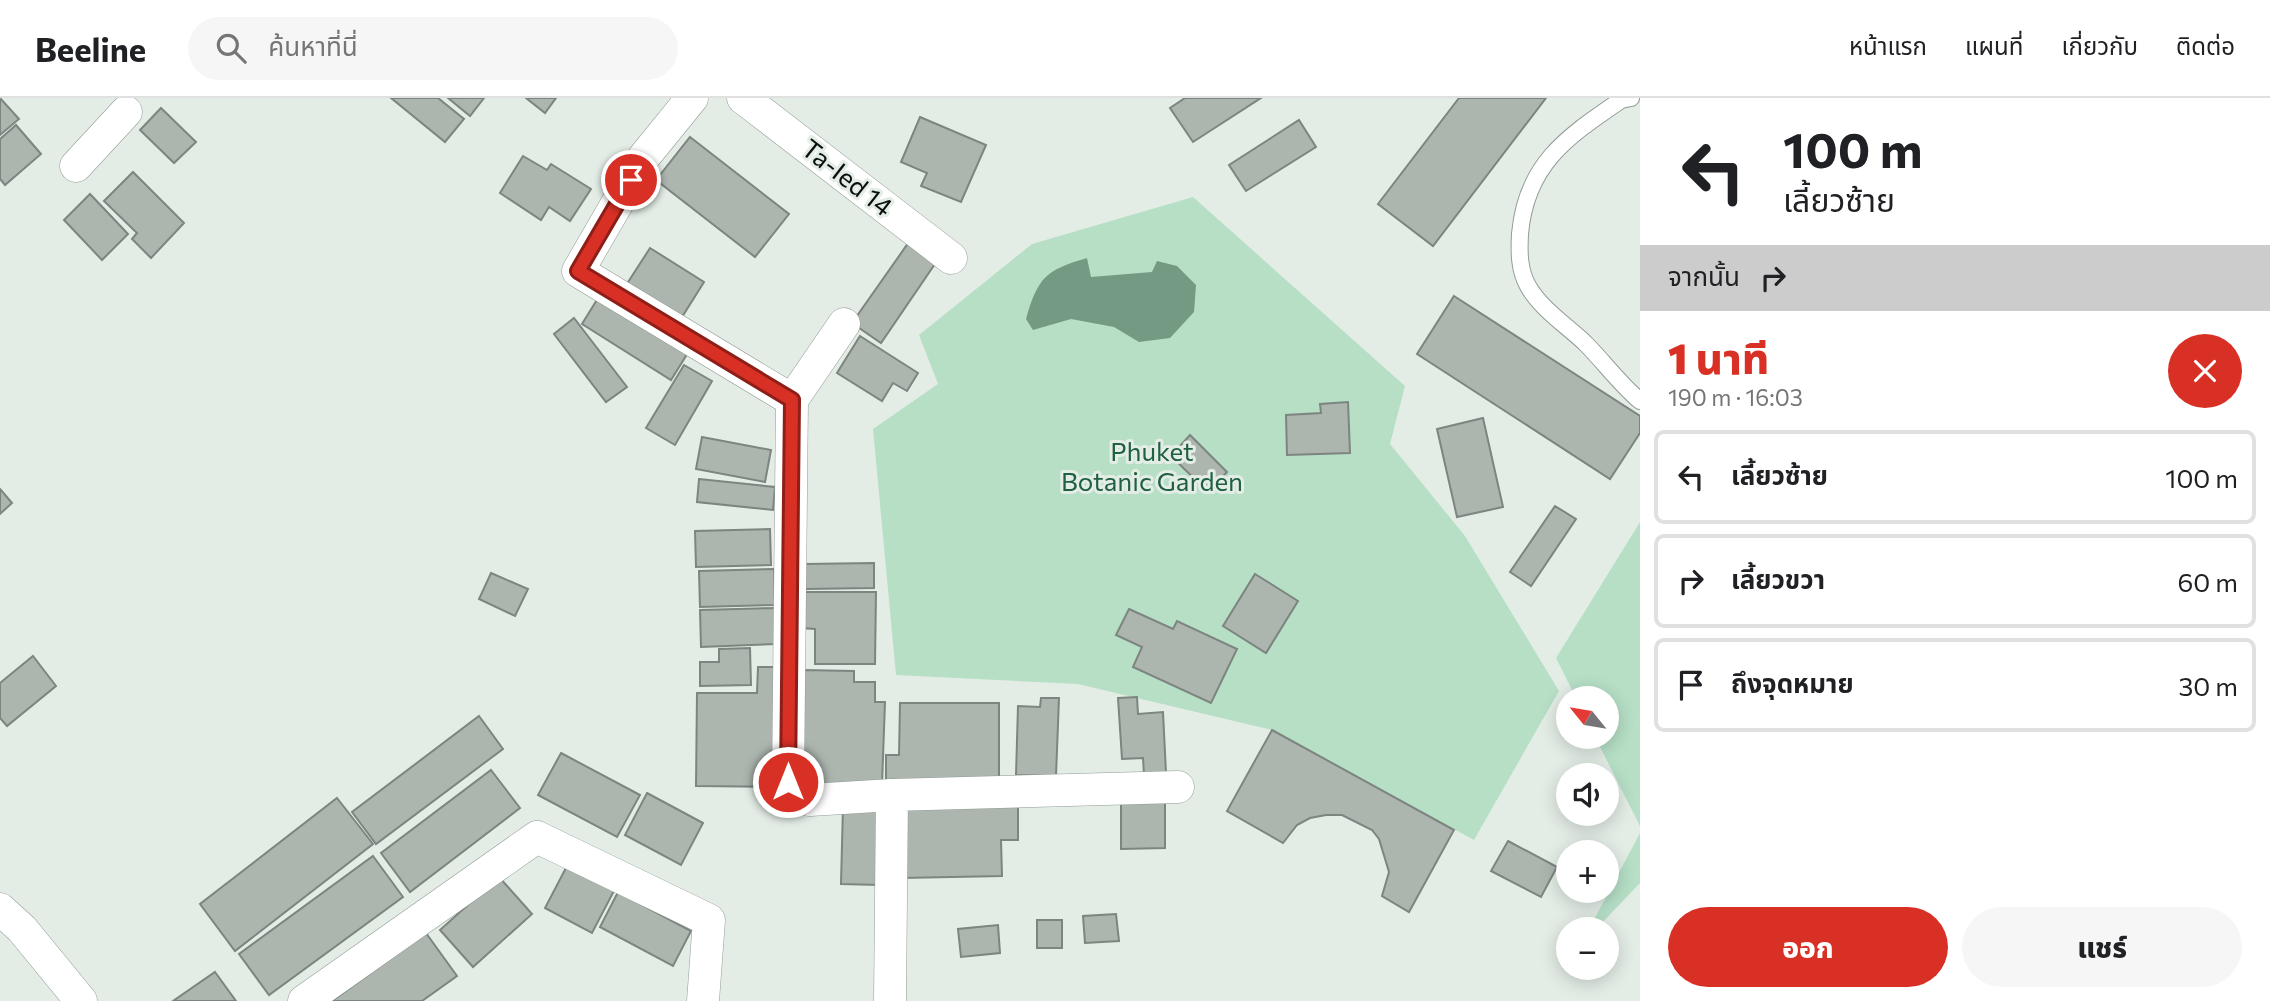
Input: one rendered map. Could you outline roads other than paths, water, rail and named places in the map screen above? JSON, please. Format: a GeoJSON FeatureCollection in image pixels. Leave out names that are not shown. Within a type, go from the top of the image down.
{"type":"FeatureCollection","features":[{"type":"Feature","properties":{"kind":"street"},"geometry":{"type":"LineString","coordinates":[[692,98],[644,157],[578,271],[792,400]]}},
{"type":"Feature","properties":{"kind":"street","name":"Ta-Ied 14"},"geometry":{"type":"LineString","coordinates":[[743,98],[951,258]]}},
{"type":"Feature","properties":{"kind":"street"},"geometry":{"type":"LineString","coordinates":[[76,166],[125,103]]}},
{"type":"Feature","properties":{"kind":"street"},"geometry":{"type":"LineString","coordinates":[[844,324],[792,400],[788,782],[810,800],[892,795],[1178,787]]}},
{"type":"Feature","properties":{"kind":"street"},"geometry":{"type":"LineString","coordinates":[[890,1001],[892,795]]}},
{"type":"Feature","properties":{"kind":"street"},"geometry":{"type":"LineString","coordinates":[[304,1001],[537,837],[709,920],[704,1001]]}},
{"type":"Feature","properties":{"kind":"street"},"geometry":{"type":"LineString","coordinates":[[0,909],[22,929],[81,1001]]}},
{"type":"Feature","properties":{"kind":"lane"},"geometry":{"type":"LineString","coordinates":[[1631,98],[1621,100],[1571,134],[1538,173],[1523,204],[1519,257],[1529,287],[1587,345],[1604,368],[1640,401]]}},
{"type":"Feature","properties":{"kind":"park label","name":"Phuket Botanic Garden"},"geometry":{"type":"Point","coordinates":[1152,467]}}]}
